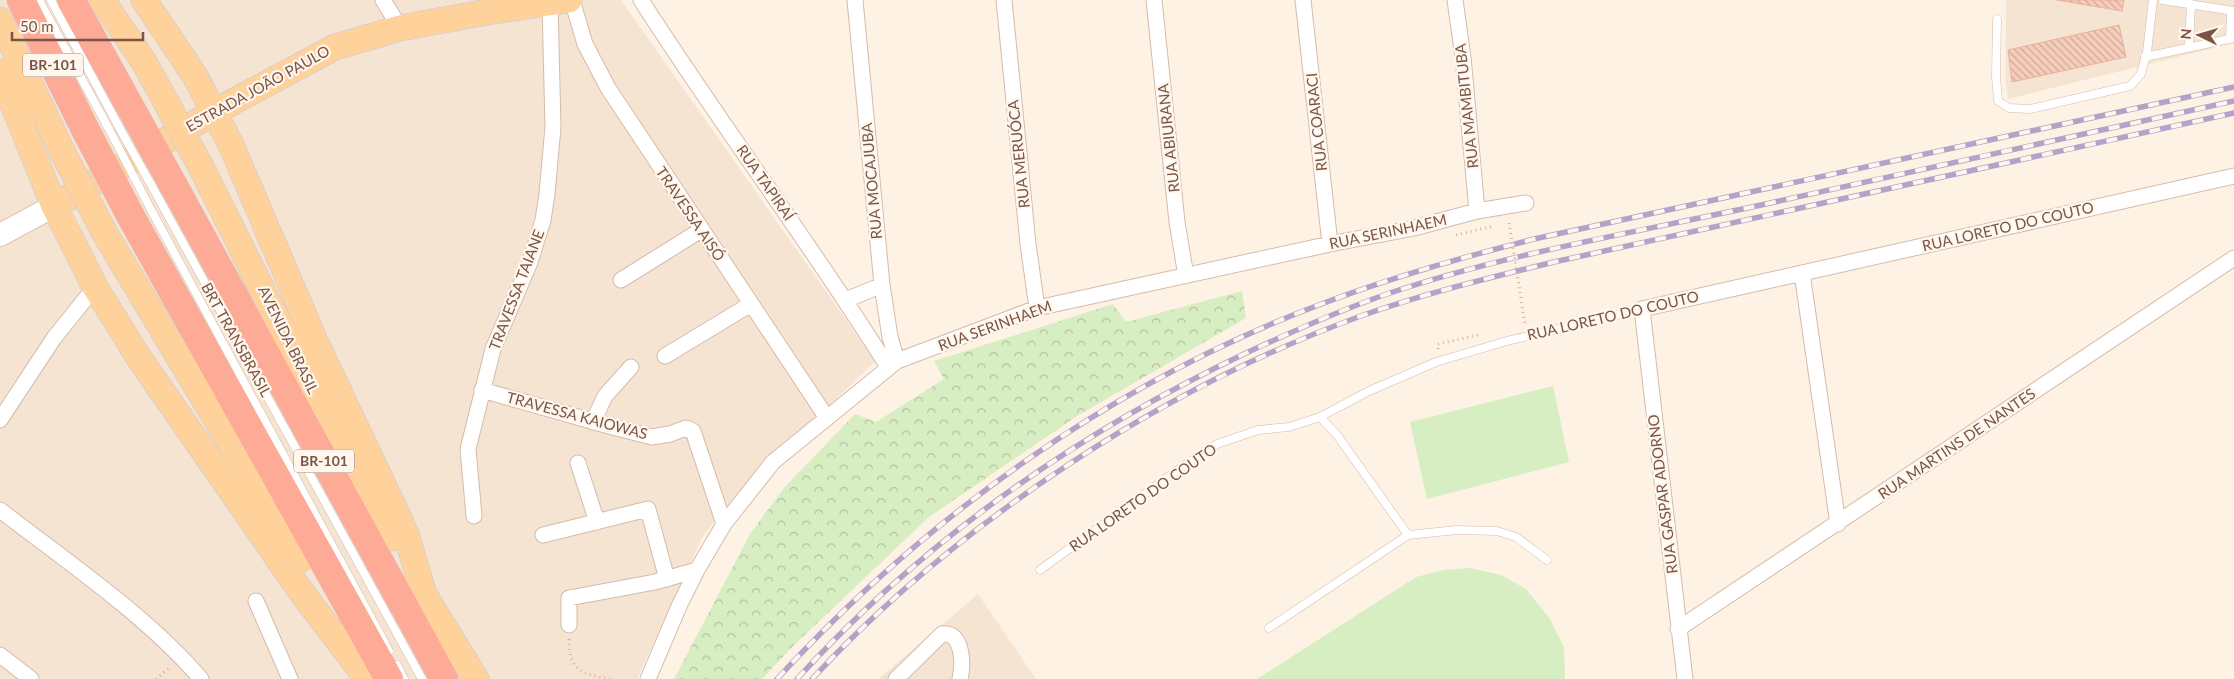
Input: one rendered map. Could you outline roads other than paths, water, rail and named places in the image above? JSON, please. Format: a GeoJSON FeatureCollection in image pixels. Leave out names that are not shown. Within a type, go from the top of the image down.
{"type":"FeatureCollection","features":[{"type":"Feature","properties":{"kind":"highway","name":"BR-101"},"geometry":{"type":"LineString","coordinates":[[21,0],[97,130],[389,679]]}},
{"type":"Feature","properties":{"kind":"highway","name":"AVENIDA BRASIL"},"geometry":{"type":"LineString","coordinates":[[71,0],[128,124],[444,679]]}},
{"type":"Feature","properties":{"kind":"main road","name":"AVENIDA BRASIL"},"geometry":{"type":"LineString","coordinates":[[102,0],[144,62],[202,169],[326,417],[425,598],[476,679]]}},
{"type":"Feature","properties":{"kind":"main road"},"geometry":{"type":"LineString","coordinates":[[144,0],[190,68],[250,186],[340,396],[398,516],[408,540],[425,598]]}},
{"type":"Feature","properties":{"kind":"main road","name":"ESTRADA JOÃO PAULO"},"geometry":{"type":"LineString","coordinates":[[0,235],[54,206],[214,112],[335,47],[490,5],[564,1]]}},
{"type":"Feature","properties":{"kind":"main road"},"geometry":{"type":"LineString","coordinates":[[0,20],[62,151],[104,232],[324,600],[364,675]]}},
{"type":"Feature","properties":{"kind":"main road"},"geometry":{"type":"LineString","coordinates":[[2,78],[54,206],[95,287],[139,358],[302,593],[364,675]]}},
{"type":"Feature","properties":{"kind":"street"},"geometry":{"type":"LineString","coordinates":[[383,0],[400,28]]}},
{"type":"Feature","properties":{"kind":"street","name":"RUA TAPIRAÍ"},"geometry":{"type":"LineString","coordinates":[[640,0],[892,364]]}},
{"type":"Feature","properties":{"kind":"street","name":"RUA MOCAJUBA"},"geometry":{"type":"LineString","coordinates":[[855,0],[882,285],[892,364]]}},
{"type":"Feature","properties":{"kind":"street","name":"RUA MERUÓCA"},"geometry":{"type":"LineString","coordinates":[[1004,0],[1028,244],[1037,308]]}},
{"type":"Feature","properties":{"kind":"street","name":"RUA ABIURANA"},"geometry":{"type":"LineString","coordinates":[[1154,0],[1178,222],[1186,276]]}},
{"type":"Feature","properties":{"kind":"street","name":"RUA COARACI"},"geometry":{"type":"LineString","coordinates":[[1303,0],[1330,244]]}},
{"type":"Feature","properties":{"kind":"street","name":"RUA MAMBITUBA"},"geometry":{"type":"LineString","coordinates":[[1455,0],[1463,57],[1477,212]]}},
{"type":"Feature","properties":{"kind":"street","name":"TRAVESSA AISÓ"},"geometry":{"type":"LineString","coordinates":[[564,1],[600,75],[628,121],[827,418]]}},
{"type":"Feature","properties":{"kind":"street","name":"TRAVESSA TAIANE"},"geometry":{"type":"LineString","coordinates":[[474,516],[468,449],[493,349],[530,262],[543,220],[564,1]]}},
{"type":"Feature","properties":{"kind":"street","name":"RUA LORETO DO COUTO"},"geometry":{"type":"LineString","coordinates":[[1642,310],[2234,176]]}},
{"type":"Feature","properties":{"kind":"street","name":"RUA SERINHAEM"},"geometry":{"type":"LineString","coordinates":[[648,679],[680,604],[724,524],[773,462],[892,364],[1037,308],[1330,244],[1414,228],[1526,202]]}},
{"type":"Feature","properties":{"kind":"street"},"geometry":{"type":"LineString","coordinates":[[621,280],[701,230]]}},
{"type":"Feature","properties":{"kind":"street","name":"RUA MARTINS DE NANTES"},"geometry":{"type":"LineString","coordinates":[[1678,629],[2234,258]]}},
{"type":"Feature","properties":{"kind":"street"},"geometry":{"type":"LineString","coordinates":[[1802,273],[1838,524]]}},
{"type":"Feature","properties":{"kind":"street"},"geometry":{"type":"LineString","coordinates":[[846,300],[882,285]]}},
{"type":"Feature","properties":{"kind":"street"},"geometry":{"type":"LineString","coordinates":[[0,420],[54,338],[95,287]]}},
{"type":"Feature","properties":{"kind":"street"},"geometry":{"type":"LineString","coordinates":[[665,356],[751,304]]}},
{"type":"Feature","properties":{"kind":"street","name":"RUA GASPAR ADORNO"},"geometry":{"type":"LineString","coordinates":[[1642,310],[1685,679]]}},
{"type":"Feature","properties":{"kind":"street"},"geometry":{"type":"LineString","coordinates":[[594,422],[605,396],[631,368]]}},
{"type":"Feature","properties":{"kind":"street","name":"TRAVESSA KAIOWAS"},"geometry":{"type":"LineString","coordinates":[[482,390],[652,437],[670,434],[686,428],[693,432],[724,524]]}},
{"type":"Feature","properties":{"kind":"street"},"geometry":{"type":"LineString","coordinates":[[578,463],[597,522]]}},
{"type":"Feature","properties":{"kind":"street"},"geometry":{"type":"LineString","coordinates":[[543,535],[648,509],[667,579]]}},
{"type":"Feature","properties":{"kind":"street"},"geometry":{"type":"LineString","coordinates":[[0,510],[118,602],[182,658],[201,679]]}},
{"type":"Feature","properties":{"kind":"street"},"geometry":{"type":"LineString","coordinates":[[569,625],[569,598],[667,579],[697,570]]}},
{"type":"Feature","properties":{"kind":"street"},"geometry":{"type":"LineString","coordinates":[[256,601],[290,679]]}},
{"type":"Feature","properties":{"kind":"street"},"geometry":{"type":"LineString","coordinates":[[896,679],[942,634],[952,636],[959,645],[962,656],[960,679]]}},
{"type":"Feature","properties":{"kind":"street"},"geometry":{"type":"LineString","coordinates":[[0,655],[31,679]]}},
{"type":"Feature","properties":{"kind":"lane"},"geometry":{"type":"LineString","coordinates":[[39,0],[97,130]]}},
{"type":"Feature","properties":{"kind":"lane"},"geometry":{"type":"LineString","coordinates":[[51,0],[128,124]]}},
{"type":"Feature","properties":{"kind":"lane"},"geometry":{"type":"LineString","coordinates":[[1997,19],[1996,76],[1998,100],[2009,108],[2030,108],[2130,86],[2141,74],[2154,0]]}},
{"type":"Feature","properties":{"kind":"lane"},"geometry":{"type":"LineString","coordinates":[[2145,57],[2232,39],[2232,11],[2163,0]]}},
{"type":"Feature","properties":{"kind":"lane"},"geometry":{"type":"LineString","coordinates":[[2190,47],[2191,4]]}},
{"type":"Feature","properties":{"kind":"lane","name":"BRT TRANSBRASIL"},"geometry":{"type":"LineString","coordinates":[[164,189],[422,679]]}},
{"type":"Feature","properties":{"kind":"lane","name":"BRT TRANSBRASIL"},"geometry":{"type":"LineString","coordinates":[[140,210],[404,679]]}},
{"type":"Feature","properties":{"kind":"lane","name":"RUA LORETO DO COUTO"},"geometry":{"type":"LineString","coordinates":[[1040,570],[1186,464],[1218,444],[1258,430],[1289,427],[1320,417],[1369,391],[1436,362],[1507,340],[1642,310]]}},
{"type":"Feature","properties":{"kind":"lane"},"geometry":{"type":"LineString","coordinates":[[1320,417],[1337,435],[1408,535]]}},
{"type":"Feature","properties":{"kind":"lane"},"geometry":{"type":"LineString","coordinates":[[1269,628],[1408,535],[1457,530],[1497,530],[1516,537],[1547,560]]}},
{"type":"Feature","properties":{"kind":"railway"},"geometry":{"type":"LineString","coordinates":[[777,679],[835,619],[897,562],[961,509],[1029,459],[1099,413],[1172,372],[1247,335],[1324,303],[1428,268],[1534,239],[2234,87]]}},
{"type":"Feature","properties":{"kind":"railway"},"geometry":{"type":"LineString","coordinates":[[797,679],[845,629],[896,582],[949,537],[1004,495],[1121,419],[1182,385],[1244,354],[1334,314],[1390,293],[1435,279],[1527,255],[2234,101]]}},
{"type":"Feature","properties":{"kind":"railway"},"geometry":{"type":"LineString","coordinates":[[812,679],[869,622],[930,567],[1064,467],[1136,423],[1209,383],[1283,347],[1358,317],[1480,280],[1554,262],[2234,113]]}}]}
